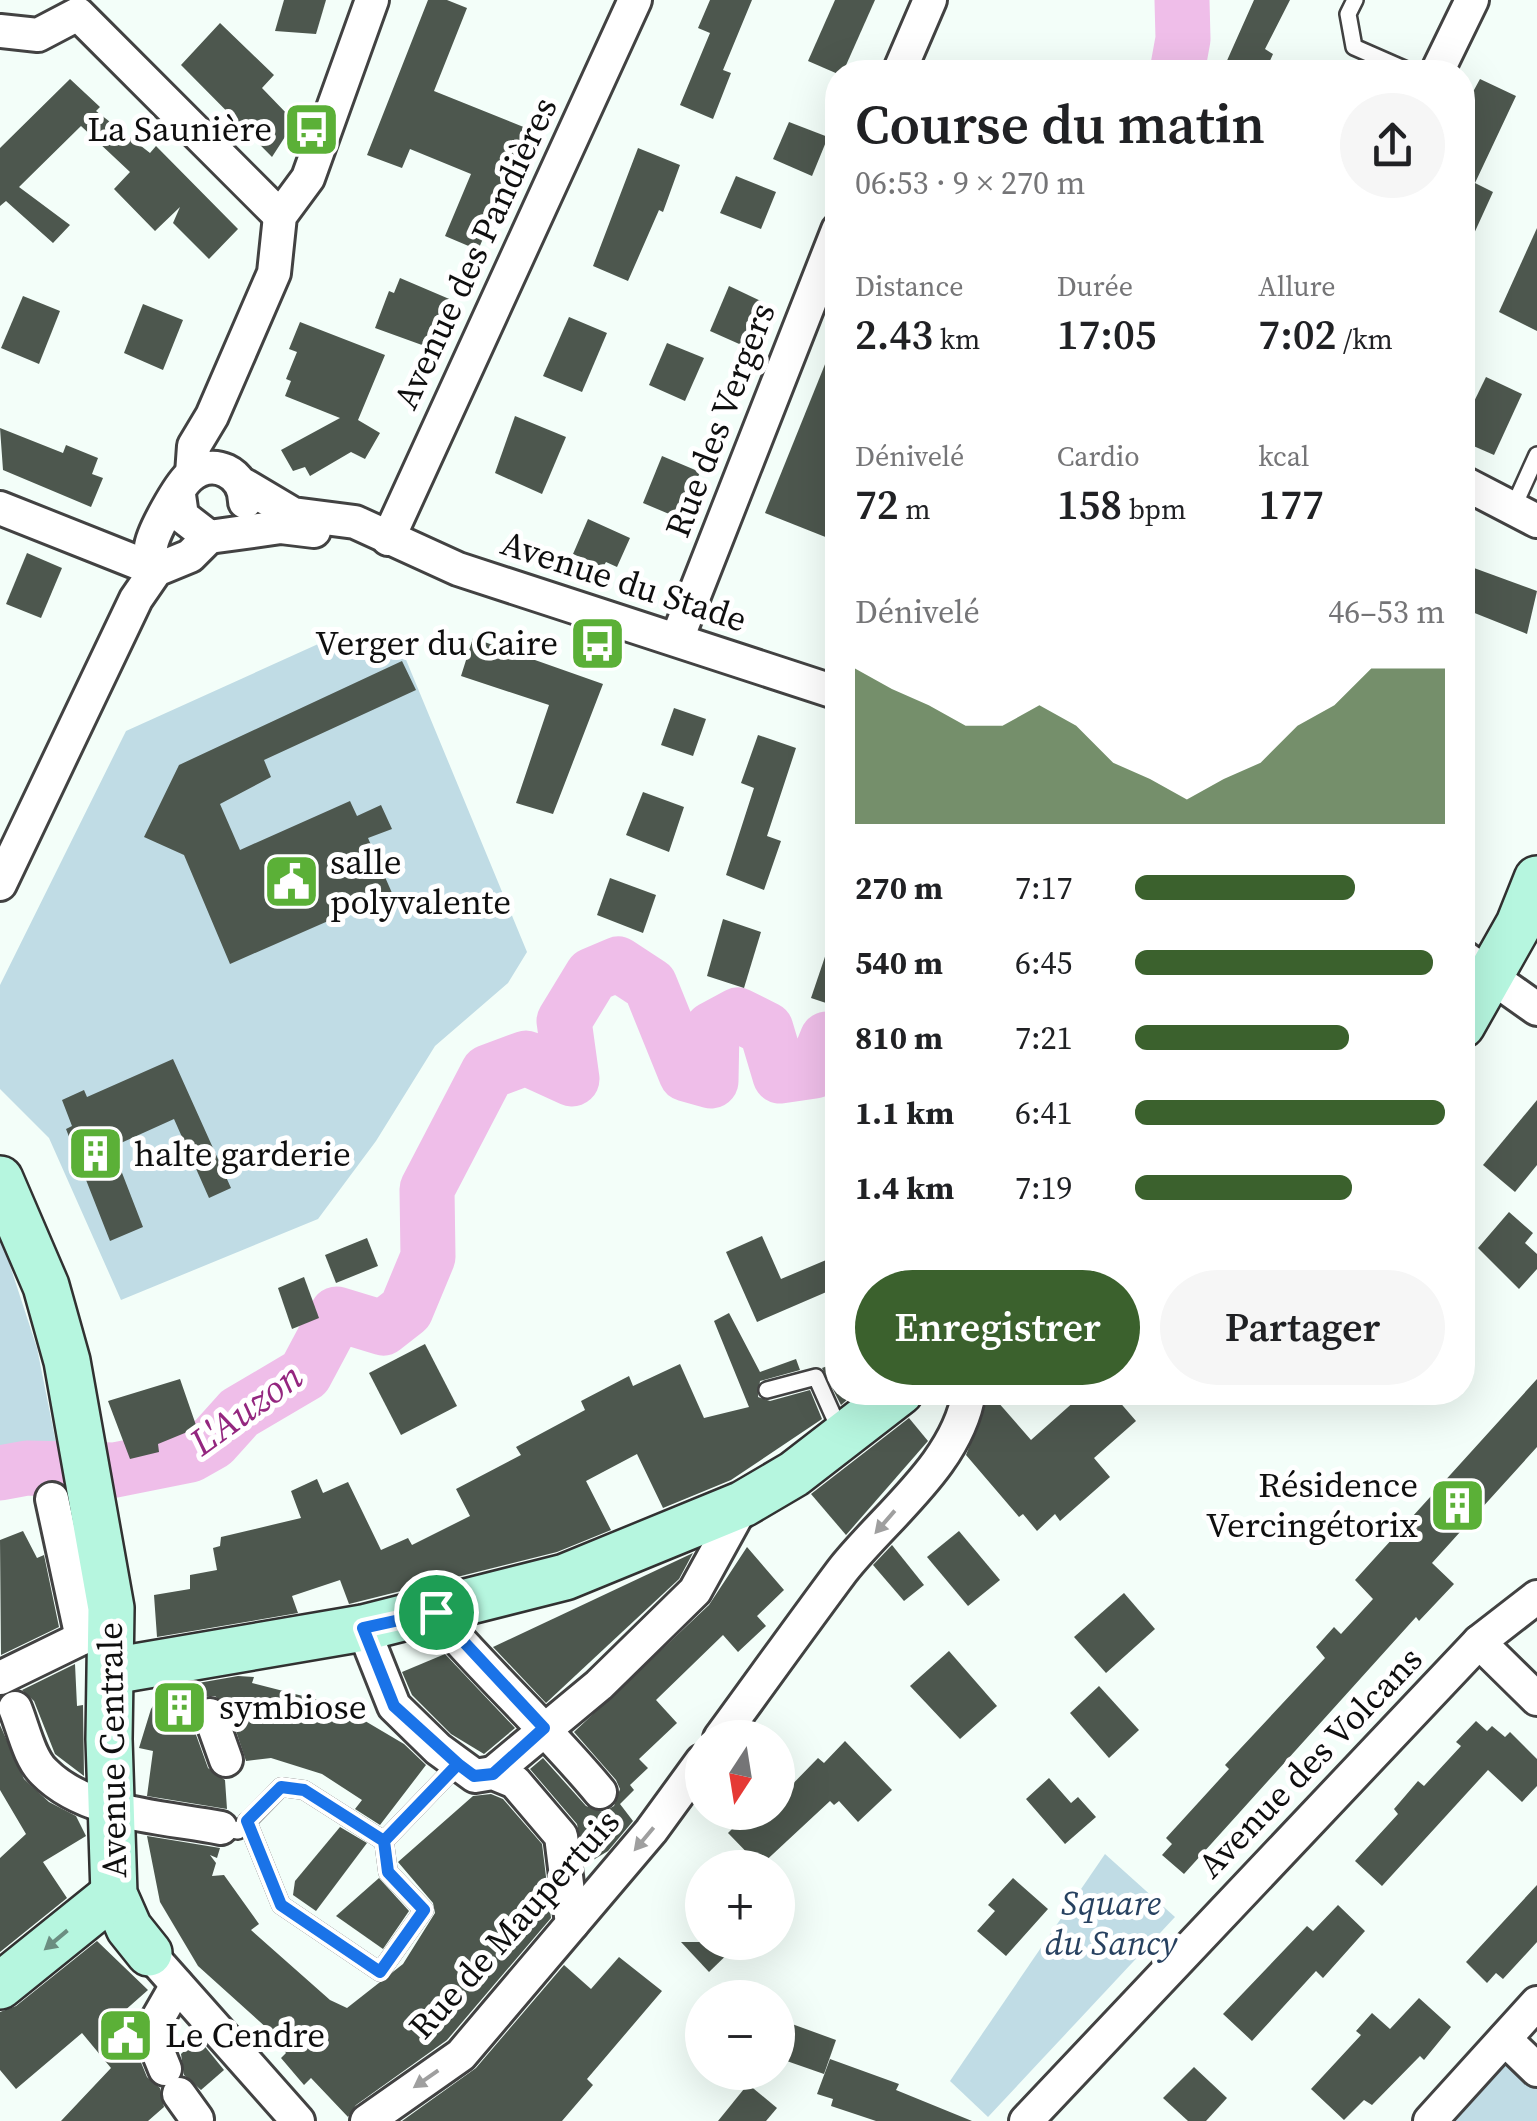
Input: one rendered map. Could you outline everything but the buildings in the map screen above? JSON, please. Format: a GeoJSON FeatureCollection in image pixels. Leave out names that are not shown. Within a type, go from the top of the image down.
{"type":"FeatureCollection","features":[{"type":"Feature","properties":{"kind":"main road"},"geometry":{"type":"LineString","coordinates":[[1477,966],[1537,879]]}},
{"type":"Feature","properties":{"kind":"main road","name":"Avenue Centrale"},"geometry":{"type":"LineString","coordinates":[[0,1178],[54,1312],[102,1647],[114,1894],[128,1928],[163,1969]]}},
{"type":"Feature","properties":{"kind":"main road"},"geometry":{"type":"LineString","coordinates":[[102,1647],[363,1628],[566,1577],[744,1504],[883,1405]]}},
{"type":"Feature","properties":{"kind":"main road"},"geometry":{"type":"LineString","coordinates":[[0,1986],[114,1894]]}},
{"type":"Feature","properties":{"kind":"street"},"geometry":{"type":"LineString","coordinates":[[219,535],[182,516],[194,446],[212,416],[274,274],[280,216],[308,178],[372,0]]}},
{"type":"Feature","properties":{"kind":"street","name":"Avenue des Pandières"},"geometry":{"type":"LineString","coordinates":[[388,539],[635,0]]}},
{"type":"Feature","properties":{"kind":"street"},"geometry":{"type":"LineString","coordinates":[[904,60],[930,0]]}},
{"type":"Feature","properties":{"kind":"street"},"geometry":{"type":"LineString","coordinates":[[1442,60],[1472,0]]}},
{"type":"Feature","properties":{"kind":"street"},"geometry":{"type":"LineString","coordinates":[[0,31],[38,36],[84,7],[280,216]]}},
{"type":"Feature","properties":{"kind":"street","name":"Rue des Vergers"},"geometry":{"type":"LineString","coordinates":[[676,639],[825,263]]}},
{"type":"Feature","properties":{"kind":"street"},"geometry":{"type":"LineString","coordinates":[[0,884],[136,598],[156,570],[190,556],[242,519],[239,479],[212,416]]}},
{"type":"Feature","properties":{"kind":"street"},"geometry":{"type":"LineString","coordinates":[[156,570],[151,545],[185,485],[207,467],[239,479]]}},
{"type":"Feature","properties":{"kind":"street","name":"Avenue du Stade"},"geometry":{"type":"LineString","coordinates":[[239,479],[293,514],[354,522],[458,569],[825,689]]}},
{"type":"Feature","properties":{"kind":"street"},"geometry":{"type":"LineString","coordinates":[[1475,489],[1525,514]]}},
{"type":"Feature","properties":{"kind":"street"},"geometry":{"type":"LineString","coordinates":[[0,508],[156,570]]}},
{"type":"Feature","properties":{"kind":"street","name":"Avenue du Stade"},"geometry":{"type":"LineString","coordinates":[[219,535],[281,527],[388,539]]}},
{"type":"Feature","properties":{"kind":"street"},"geometry":{"type":"LineString","coordinates":[[1477,966],[1537,1009]]}},
{"type":"Feature","properties":{"kind":"street"},"geometry":{"type":"LineString","coordinates":[[733,1720],[844,1568],[946,1446],[963,1405]]}},
{"type":"Feature","properties":{"kind":"street"},"geometry":{"type":"LineString","coordinates":[[493,1774],[598,1685],[696,1591],[744,1504]]}},
{"type":"Feature","properties":{"kind":"street","name":"Avenue des Volcans"},"geometry":{"type":"LineString","coordinates":[[1026,2121],[1480,1642],[1537,1597]]}},
{"type":"Feature","properties":{"kind":"street"},"geometry":{"type":"LineString","coordinates":[[436,1612],[600,1792]]}},
{"type":"Feature","properties":{"kind":"street"},"geometry":{"type":"LineString","coordinates":[[363,1628],[394,1706],[474,1776],[493,1774],[514,1782],[562,1836],[572,1924]]}},
{"type":"Feature","properties":{"kind":"street"},"geometry":{"type":"LineString","coordinates":[[1480,1642],[1537,1699]]}},
{"type":"Feature","properties":{"kind":"street"},"geometry":{"type":"LineString","coordinates":[[0,1678],[102,1647]]}},
{"type":"Feature","properties":{"kind":"street"},"geometry":{"type":"LineString","coordinates":[[14,1708],[46,1774],[110,1806],[234,1824]]}},
{"type":"Feature","properties":{"kind":"street"},"geometry":{"type":"LineString","coordinates":[[210,1714],[226,1760]]}},
{"type":"Feature","properties":{"kind":"street","name":"Rue de Maupertuis"},"geometry":{"type":"LineString","coordinates":[[367,2121],[461,2055],[652,1831],[685,1785]]}},
{"type":"Feature","properties":{"kind":"street"},"geometry":{"type":"LineString","coordinates":[[163,1969],[150,2032],[180,2094]]}},
{"type":"Feature","properties":{"kind":"street","name":"Avenue Centrale"},"geometry":{"type":"LineString","coordinates":[[163,1969],[298,2121]]}},
{"type":"Feature","properties":{"kind":"street"},"geometry":{"type":"LineString","coordinates":[[1430,2121],[1537,2003]]}},
{"type":"Feature","properties":{"kind":"street"},"geometry":{"type":"LineString","coordinates":[[1505,2038],[1537,2070]]}},
{"type":"Feature","properties":{"kind":"lane"},"geometry":{"type":"LineString","coordinates":[[1355,0],[1348,14],[1354,47],[1384,60]]}},
{"type":"Feature","properties":{"kind":"lane"},"geometry":{"type":"LineString","coordinates":[[1525,514],[1537,455]]}},
{"type":"Feature","properties":{"kind":"lane"},"geometry":{"type":"LineString","coordinates":[[767,1390],[816,1377],[825,1397]]}},
{"type":"Feature","properties":{"kind":"lane"},"geometry":{"type":"LineString","coordinates":[[829,1405],[843,1436]]}},
{"type":"Feature","properties":{"kind":"lane"},"geometry":{"type":"LineString","coordinates":[[384,1841],[458,1764]]}},
{"type":"Feature","properties":{"kind":"lane"},"geometry":{"type":"LineString","coordinates":[[281,1787],[304,1790],[384,1841],[388,1872],[424,1910],[380,1972],[281,1905],[234,1824],[281,1787]]}},
{"type":"Feature","properties":{"kind":"green space"},"geometry":{"type":"Polygon","coordinates":[[[327,640],[402,650],[527,952],[508,983],[435,1046],[376,1141],[318,1219],[121,1300],[49,1138],[0,1089],[0,985],[126,731],[327,640]]]}},
{"type":"Feature","properties":{"kind":"green space"},"geometry":{"type":"Polygon","coordinates":[[[0,1235],[37,1348],[57,1448],[0,1465],[0,1235]]]}},
{"type":"Feature","properties":{"kind":"green space","name":"Square du Sancy"},"geometry":{"type":"Polygon","coordinates":[[[1105,1854],[1175,1917],[988,2117],[950,2081],[1105,1854]]]}},
{"type":"Feature","properties":{"kind":"green space"},"geometry":{"type":"Polygon","coordinates":[[[1505,2039],[1537,2070],[1537,2121],[1430,2121],[1505,2039]]]}},
{"type":"Feature","properties":{"kind":"waterway","name":"L'Auzon"},"geometry":{"type":"LineString","coordinates":[[1179,60],[1182,0]]}},
{"type":"Feature","properties":{"kind":"waterway","name":"L'Auzon"},"geometry":{"type":"LineString","coordinates":[[0,1473],[27,1468],[115,1470],[190,1455],[213,1442],[239,1413],[305,1374],[337,1314],[383,1328],[406,1310],[428,1257],[427,1189],[488,1072],[526,1058],[572,1079],[564,1021],[592,975],[618,964],[650,985],[686,1074],[711,1081],[712,1029],[738,1015],[766,1029],[780,1076],[814,1071],[825,1044]]}},
{"type":"Feature","properties":{"kind":"place","name":"La Saunière"},"geometry":{"type":"Point","coordinates":[311,129]}},
{"type":"Feature","properties":{"kind":"place","name":"Verger du Caire"},"geometry":{"type":"Point","coordinates":[597,643]}},
{"type":"Feature","properties":{"kind":"place","name":"salle polyvalente"},"geometry":{"type":"Point","coordinates":[291,882]}},
{"type":"Feature","properties":{"kind":"place","name":"halte garderie"},"geometry":{"type":"Point","coordinates":[95,1154]}},
{"type":"Feature","properties":{"kind":"place","name":"Résidence Vercingétorix"},"geometry":{"type":"Point","coordinates":[1457,1505]}},
{"type":"Feature","properties":{"kind":"place","name":"symbiose"},"geometry":{"type":"Point","coordinates":[180,1707]}},
{"type":"Feature","properties":{"kind":"place","name":"Le Cendre"},"geometry":{"type":"Point","coordinates":[126,2035]}},
{"type":"Feature","properties":{"kind":"route"},"geometry":{"type":"LineString","coordinates":[[436,1612],[363,1628],[394,1706],[458,1764],[384,1841],[304,1790],[281,1787],[247,1821],[281,1905],[380,1972],[424,1910],[388,1872],[384,1841],[458,1764],[474,1776],[493,1774],[544,1728],[472,1656],[436,1612]]}}]}
